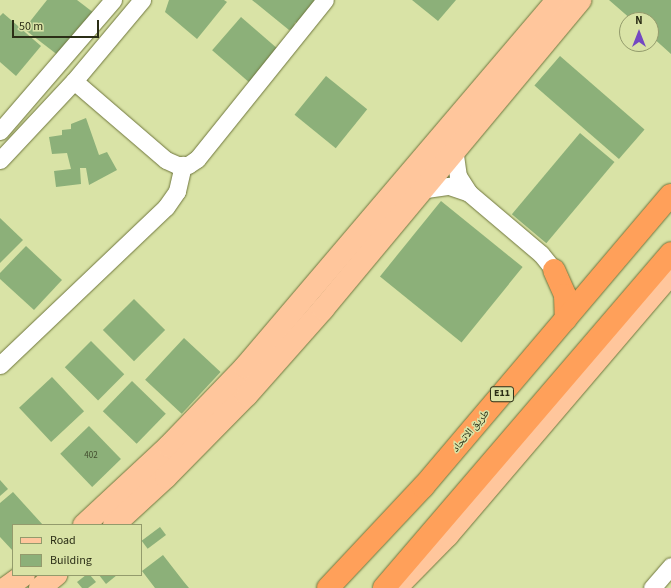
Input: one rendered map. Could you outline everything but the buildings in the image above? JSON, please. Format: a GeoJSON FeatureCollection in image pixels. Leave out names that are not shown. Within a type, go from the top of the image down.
{"type":"FeatureCollection","features":[{"type":"Feature","properties":{"kind":"highway","name":"طريق الاتحاد"},"geometry":{"type":"LineString","coordinates":[[328,588],[424,487],[671,195]]}},
{"type":"Feature","properties":{"kind":"highway"},"geometry":{"type":"LineString","coordinates":[[384,588],[671,253]]}},
{"type":"Feature","properties":{"kind":"highway"},"geometry":{"type":"LineString","coordinates":[[554,270],[565,295],[566,319]]}},
{"type":"Feature","properties":{"kind":"main road"},"geometry":{"type":"LineString","coordinates":[[85,524],[169,446],[245,367],[557,0]]}},
{"type":"Feature","properties":{"kind":"main road"},"geometry":{"type":"LineString","coordinates":[[115,524],[166,477],[247,395],[323,309],[419,190],[580,0]]}},
{"type":"Feature","properties":{"kind":"main road"},"geometry":{"type":"LineString","coordinates":[[396,588],[447,536],[671,274]]}},
{"type":"Feature","properties":{"kind":"main road"},"geometry":{"type":"LineString","coordinates":[[6,588],[23,576]]}},
{"type":"Feature","properties":{"kind":"main road"},"geometry":{"type":"LineString","coordinates":[[40,588],[55,576]]}},
{"type":"Feature","properties":{"kind":"street"},"geometry":{"type":"LineString","coordinates":[[0,131],[113,0]]}},
{"type":"Feature","properties":{"kind":"street"},"geometry":{"type":"LineString","coordinates":[[0,160],[74,81],[142,0]]}},
{"type":"Feature","properties":{"kind":"street"},"geometry":{"type":"LineString","coordinates":[[74,81],[166,160],[183,166],[197,159],[325,0]]}},
{"type":"Feature","properties":{"kind":"street"},"geometry":{"type":"LineString","coordinates":[[454,148],[458,176],[469,193],[542,254],[554,270]]}},
{"type":"Feature","properties":{"kind":"street"},"geometry":{"type":"LineString","coordinates":[[0,365],[166,207],[177,191],[183,166]]}},
{"type":"Feature","properties":{"kind":"street"},"geometry":{"type":"LineString","coordinates":[[419,190],[449,186],[469,193]]}},
{"type":"Feature","properties":{"kind":"street"},"geometry":{"type":"LineString","coordinates":[[652,588],[671,566]]}}]}
